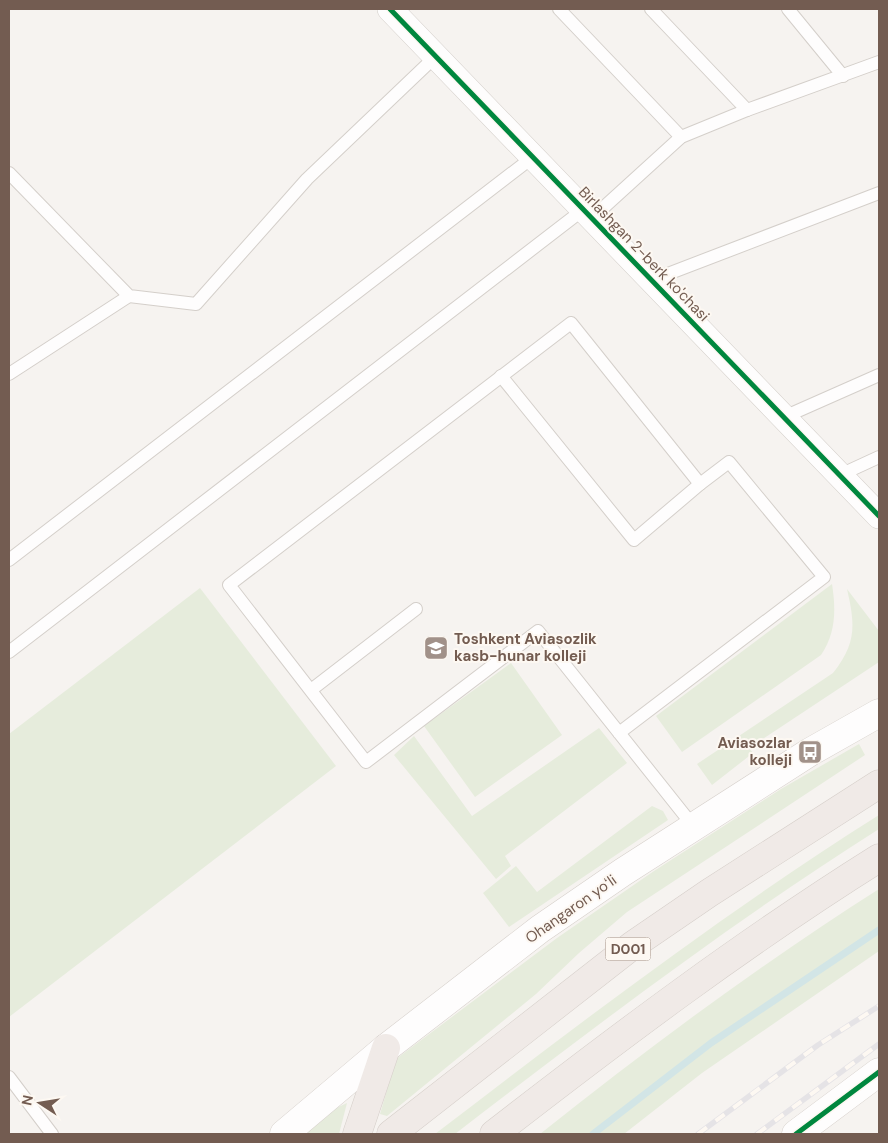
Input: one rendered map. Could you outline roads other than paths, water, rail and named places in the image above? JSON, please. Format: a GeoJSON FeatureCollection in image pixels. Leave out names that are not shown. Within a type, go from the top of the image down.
{"type":"FeatureCollection","features":[{"type":"Feature","properties":{"kind":"highway","name":"D001"},"geometry":{"type":"LineString","coordinates":[[391,1134],[634,945],[709,892],[879,784]]}},
{"type":"Feature","properties":{"kind":"highway"},"geometry":{"type":"LineString","coordinates":[[494,1134],[587,1062],[730,958],[879,858]]}},
{"type":"Feature","properties":{"kind":"highway"},"geometry":{"type":"LineString","coordinates":[[357,1134],[386,1048]]}},
{"type":"Feature","properties":{"kind":"main road","name":"Ohangaron yoʻli"},"geometry":{"type":"LineString","coordinates":[[284,1134],[386,1048],[540,929],[623,872],[810,752],[879,713]]}},
{"type":"Feature","properties":{"kind":"main road"},"geometry":{"type":"LineString","coordinates":[[811,1129],[879,1072]]}},
{"type":"Feature","properties":{"kind":"street","name":"Birlashgan 2-berk ko'chasi"},"geometry":{"type":"LineString","coordinates":[[390,9],[879,516]]}},
{"type":"Feature","properties":{"kind":"lane"},"geometry":{"type":"LineString","coordinates":[[559,9],[681,137]]}},
{"type":"Feature","properties":{"kind":"lane"},"geometry":{"type":"LineString","coordinates":[[651,9],[747,110]]}},
{"type":"Feature","properties":{"kind":"lane"},"geometry":{"type":"LineString","coordinates":[[788,9],[844,76]]}},
{"type":"Feature","properties":{"kind":"lane"},"geometry":{"type":"LineString","coordinates":[[9,173],[129,296],[196,304],[307,179],[436,56]]}},
{"type":"Feature","properties":{"kind":"lane"},"geometry":{"type":"LineString","coordinates":[[9,652],[588,214],[681,137],[747,110],[879,62]]}},
{"type":"Feature","properties":{"kind":"lane"},"geometry":{"type":"LineString","coordinates":[[9,560],[533,157]]}},
{"type":"Feature","properties":{"kind":"lane"},"geometry":{"type":"LineString","coordinates":[[652,280],[879,193]]}},
{"type":"Feature","properties":{"kind":"lane"},"geometry":{"type":"LineString","coordinates":[[9,374],[129,296]]}},
{"type":"Feature","properties":{"kind":"lane"},"geometry":{"type":"LineString","coordinates":[[694,827],[538,631],[366,762],[229,585],[570,323],[700,484]]}},
{"type":"Feature","properties":{"kind":"lane"},"geometry":{"type":"LineString","coordinates":[[784,417],[879,375]]}},
{"type":"Feature","properties":{"kind":"lane"},"geometry":{"type":"LineString","coordinates":[[501,376],[634,540],[729,462],[824,577],[619,733]]}},
{"type":"Feature","properties":{"kind":"lane"},"geometry":{"type":"LineString","coordinates":[[840,475],[879,457]]}},
{"type":"Feature","properties":{"kind":"lane"},"geometry":{"type":"LineString","coordinates":[[311,690],[416,609]]}},
{"type":"Feature","properties":{"kind":"lane"},"geometry":{"type":"LineString","coordinates":[[9,1076],[52,1134]]}},
{"type":"Feature","properties":{"kind":"waterway"},"geometry":{"type":"LineString","coordinates":[[593,1134],[711,1043],[879,930]]}},
{"type":"Feature","properties":{"kind":"railway"},"geometry":{"type":"LineString","coordinates":[[698,1134],[818,1045],[879,1006]]}},
{"type":"Feature","properties":{"kind":"railway"},"geometry":{"type":"LineString","coordinates":[[757,1134],[879,1044]]}},
{"type":"Feature","properties":{"kind":"place","name":"Toshkent Aviasozlik kasb-hunar kolleji"},"geometry":{"type":"Point","coordinates":[436,648]}},
{"type":"Feature","properties":{"kind":"place","name":"Aviasozlar kolleji"},"geometry":{"type":"Point","coordinates":[810,752]}}]}
